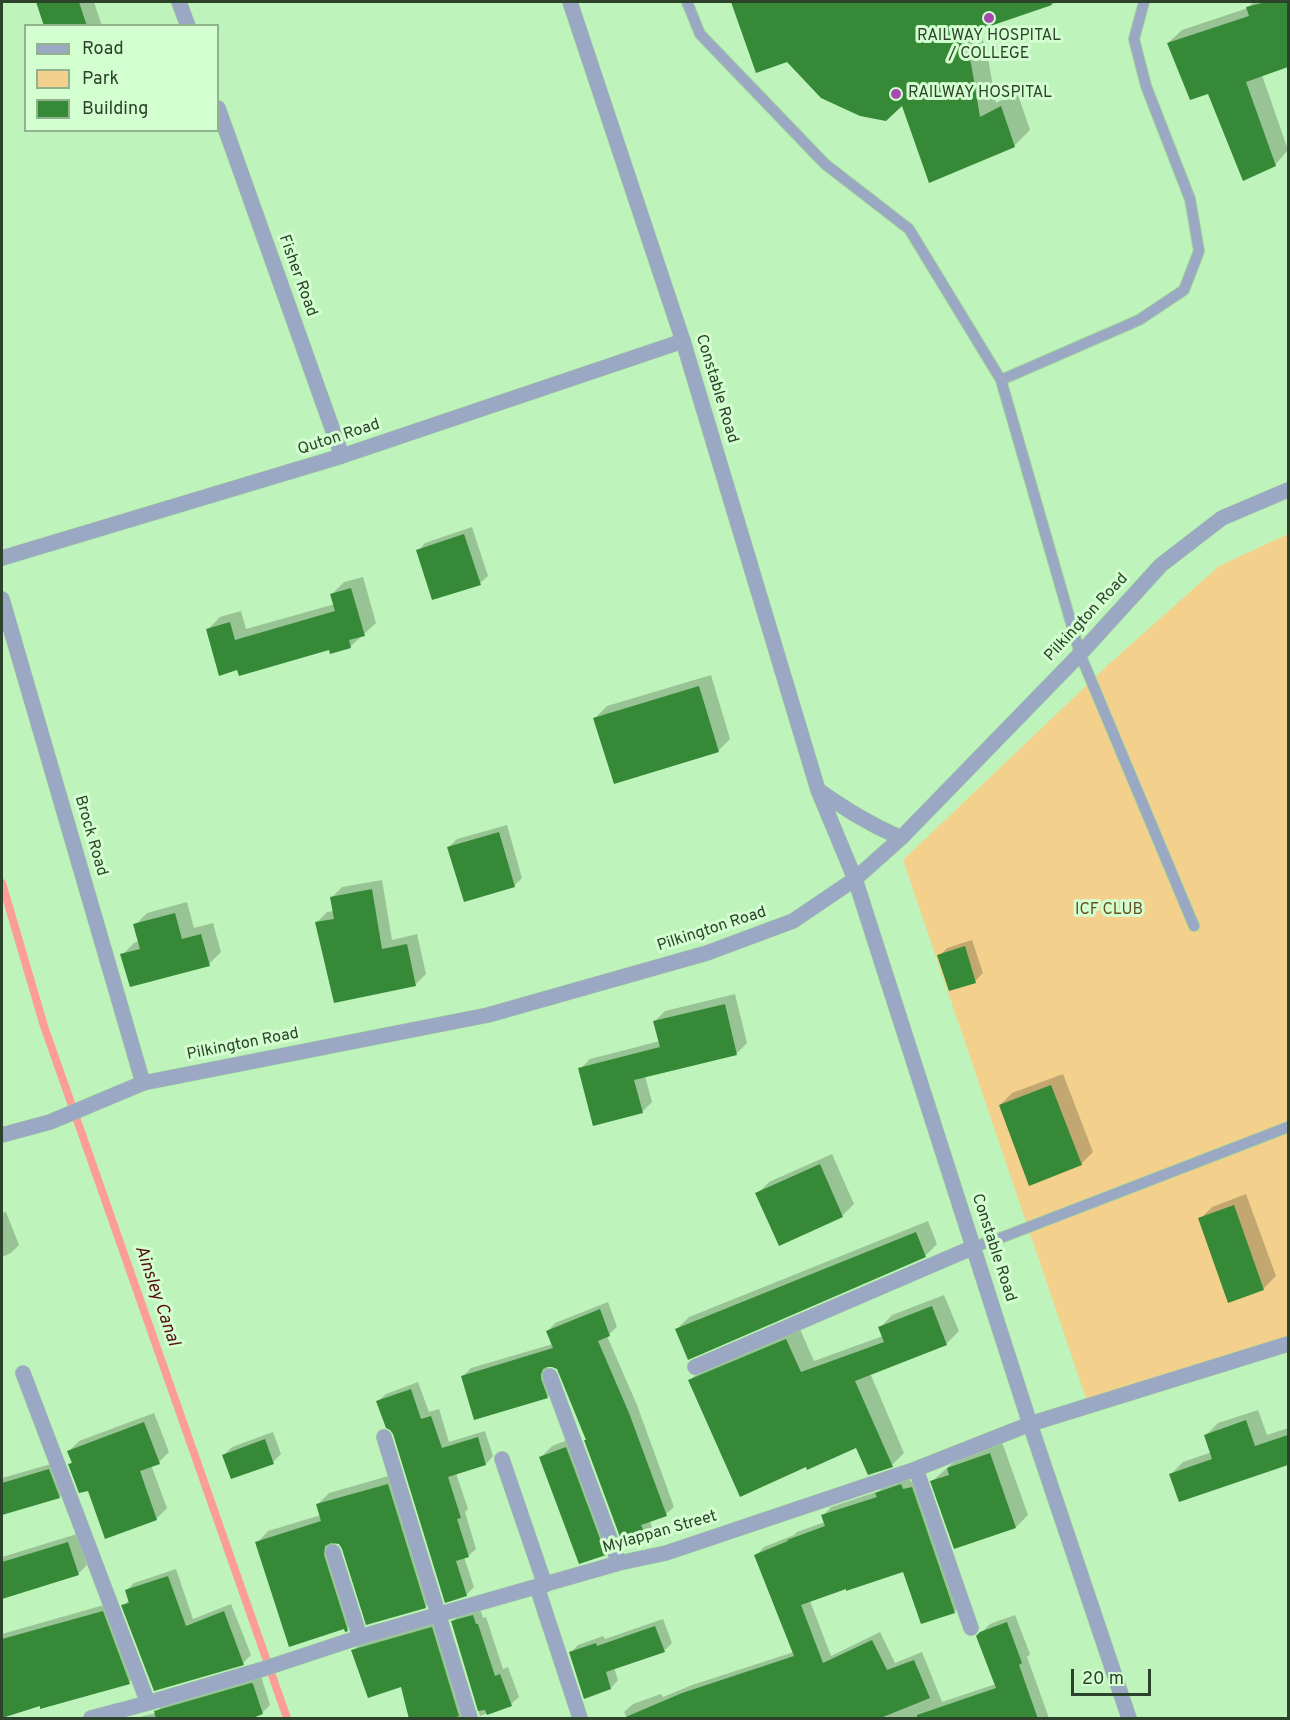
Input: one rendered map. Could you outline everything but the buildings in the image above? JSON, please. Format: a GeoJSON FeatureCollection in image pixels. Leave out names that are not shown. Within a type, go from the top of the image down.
{"type":"FeatureCollection","features":[{"type":"Feature","properties":{"kind":"street"},"geometry":{"type":"LineString","coordinates":[[179,2],[187,24]]}},
{"type":"Feature","properties":{"kind":"street","name":"Constable Road"},"geometry":{"type":"LineString","coordinates":[[570,2],[683,341],[818,790],[855,879],[1030,1424],[1129,1719]]}},
{"type":"Feature","properties":{"kind":"street","name":"Fisher Road"},"geometry":{"type":"LineString","coordinates":[[219,111],[342,456]]}},
{"type":"Feature","properties":{"kind":"street","name":"Quton Road"},"geometry":{"type":"LineString","coordinates":[[2,558],[342,456],[683,341]]}},
{"type":"Feature","properties":{"kind":"street","name":"Pilkington Road"},"geometry":{"type":"LineString","coordinates":[[2,1135],[50,1122],[143,1083],[488,1016],[708,953],[793,921],[855,879],[902,838],[1080,654],[1161,565],[1222,518],[1288,490]]}},
{"type":"Feature","properties":{"kind":"street","name":"Brock Road"},"geometry":{"type":"LineString","coordinates":[[2,599],[143,1083]]}},
{"type":"Feature","properties":{"kind":"street"},"geometry":{"type":"LineString","coordinates":[[818,790],[849,812],[902,838]]}},
{"type":"Feature","properties":{"kind":"street"},"geometry":{"type":"LineString","coordinates":[[695,1366],[974,1247]]}},
{"type":"Feature","properties":{"kind":"street","name":"Mylappan Street"},"geometry":{"type":"LineString","coordinates":[[91,1719],[260,1670],[360,1636],[619,1563],[666,1553],[916,1469],[1030,1424],[1288,1344]]}},
{"type":"Feature","properties":{"kind":"street"},"geometry":{"type":"LineString","coordinates":[[23,1372],[148,1704]]}},
{"type":"Feature","properties":{"kind":"street"},"geometry":{"type":"LineString","coordinates":[[550,1376],[619,1563]]}},
{"type":"Feature","properties":{"kind":"street"},"geometry":{"type":"LineString","coordinates":[[384,1437],[470,1719]]}},
{"type":"Feature","properties":{"kind":"street"},"geometry":{"type":"LineString","coordinates":[[502,1459],[580,1719]]}},
{"type":"Feature","properties":{"kind":"street"},"geometry":{"type":"LineString","coordinates":[[916,1469],[971,1628]]}},
{"type":"Feature","properties":{"kind":"street"},"geometry":{"type":"LineString","coordinates":[[333,1552],[360,1636]]}},
{"type":"Feature","properties":{"kind":"lane"},"geometry":{"type":"LineString","coordinates":[[687,2],[700,34],[825,164],[909,229],[1001,380],[1080,654],[1194,926]]}},
{"type":"Feature","properties":{"kind":"lane"},"geometry":{"type":"LineString","coordinates":[[1001,380],[1139,320],[1184,290],[1199,251],[1190,199],[1146,86],[1134,39],[1144,2]]}},
{"type":"Feature","properties":{"kind":"lane"},"geometry":{"type":"LineString","coordinates":[[974,1247],[1288,1127]]}},
{"type":"Feature","properties":{"kind":"green space","name":"ICF CLUB"},"geometry":{"type":"Polygon","coordinates":[[[1288,534],[1288,1342],[1091,1413],[903,860],[1110,663],[1219,566],[1288,534]]]}},
{"type":"Feature","properties":{"kind":"waterway","name":"Ainsley Canal"},"geometry":{"type":"LineString","coordinates":[[2,883],[44,1026],[287,1718]]}},
{"type":"Feature","properties":{"kind":"place","name":"RAILWAY HOSPITAL / COLLEGE"},"geometry":{"type":"Point","coordinates":[989,18]}},
{"type":"Feature","properties":{"kind":"place","name":"RAILWAY HOSPITAL"},"geometry":{"type":"Point","coordinates":[896,94]}}]}
